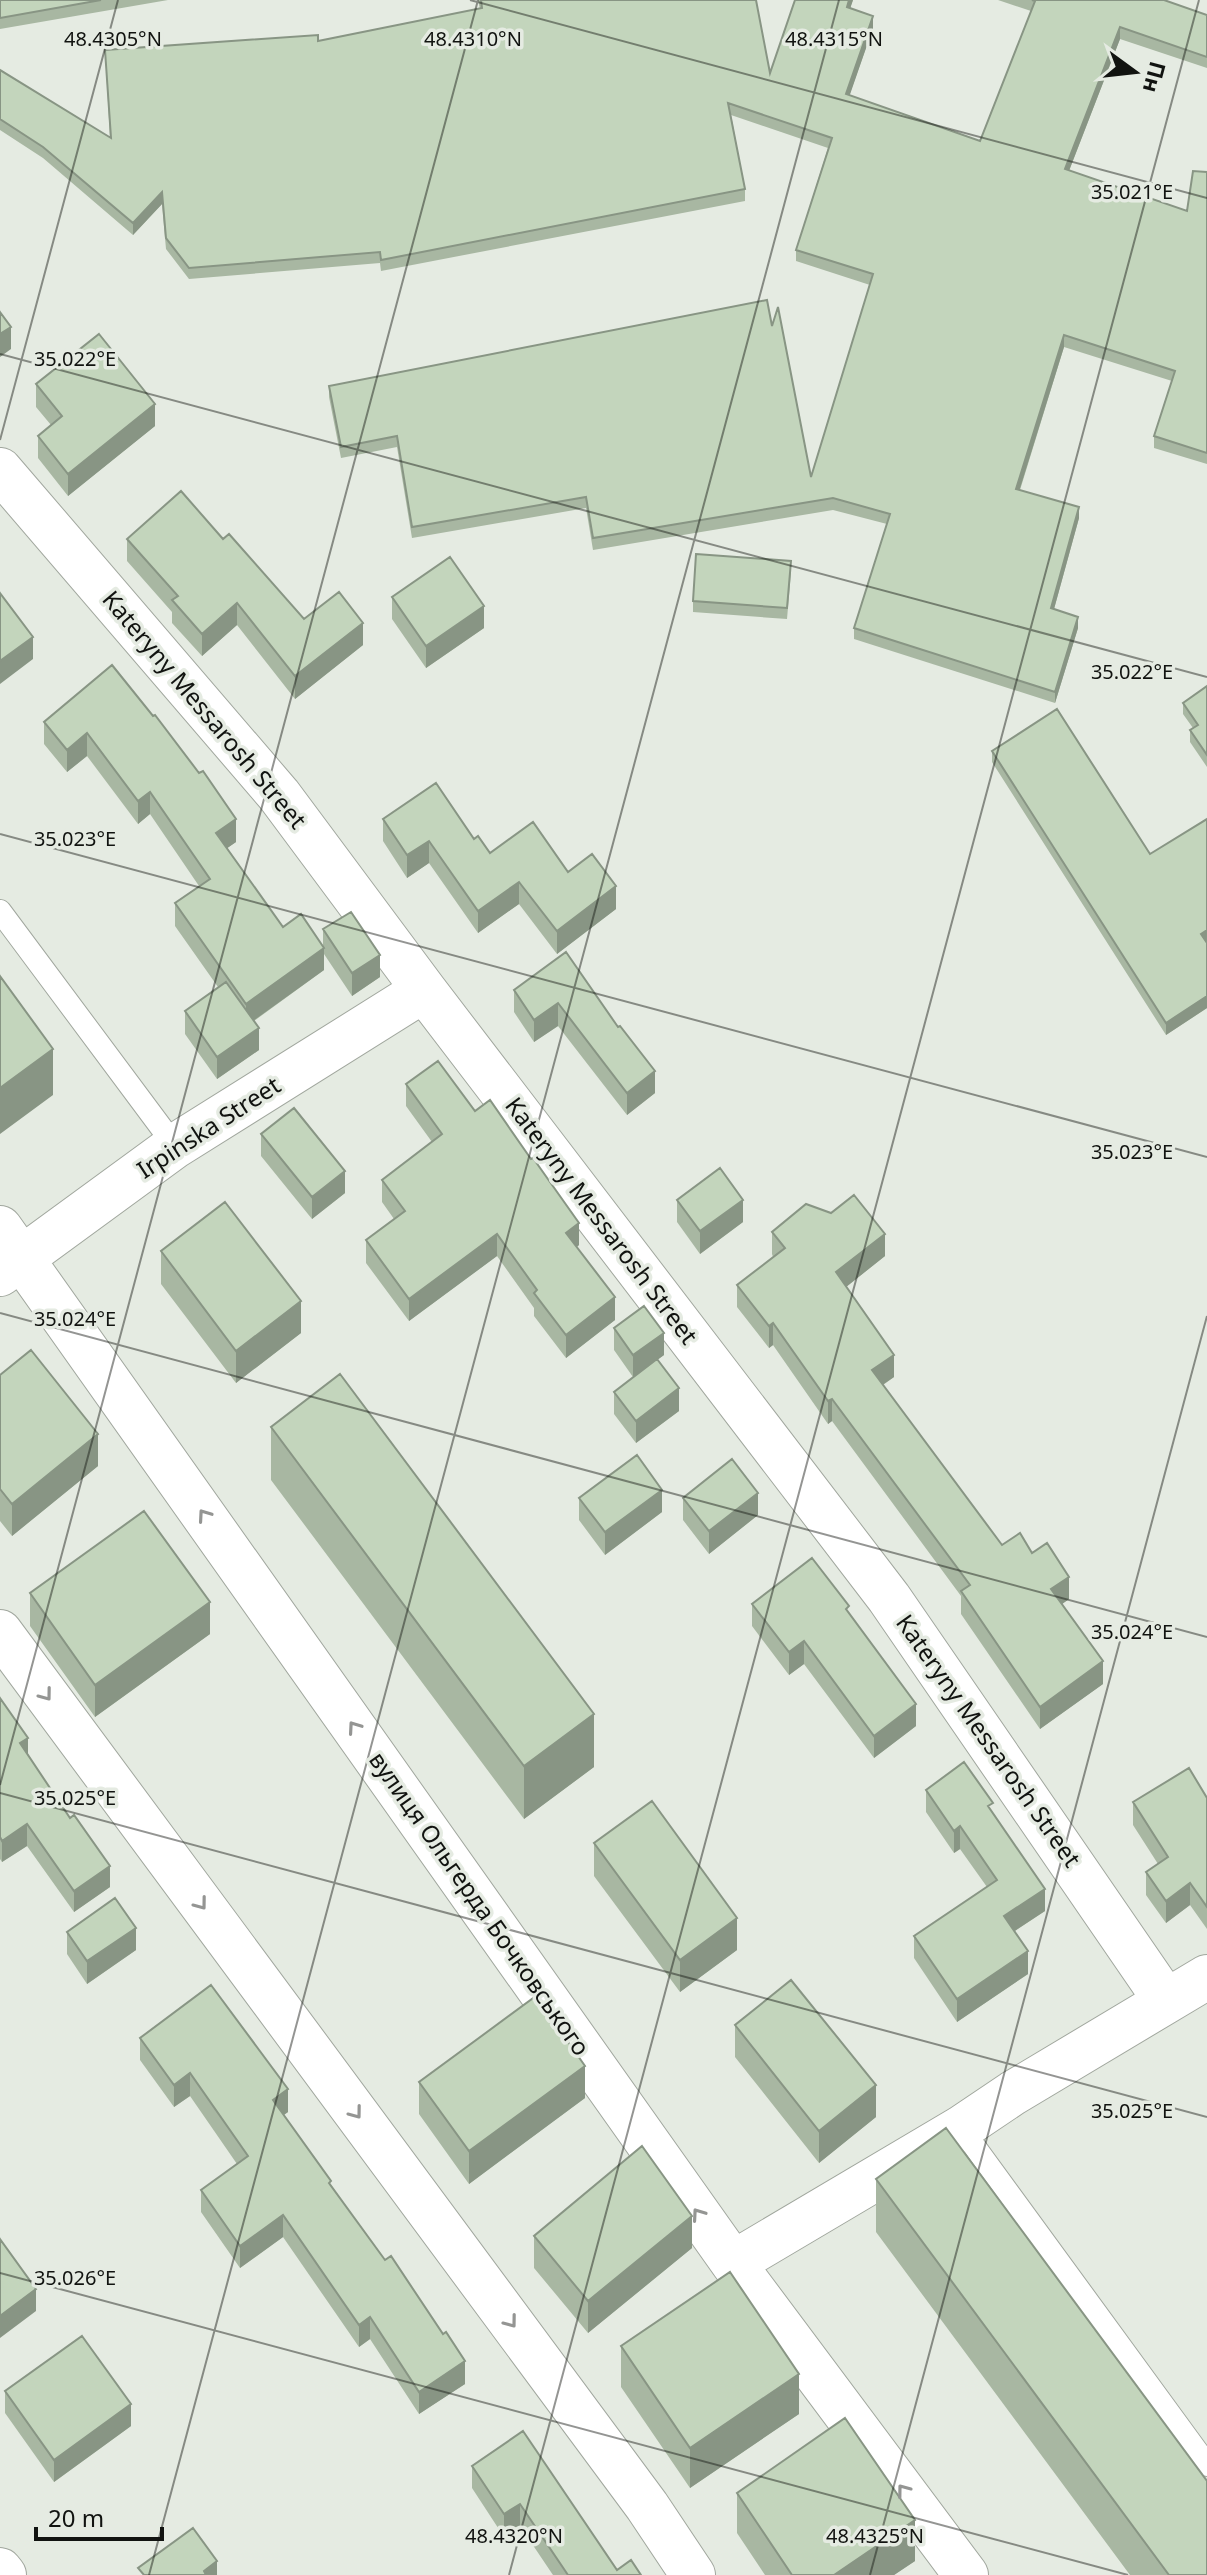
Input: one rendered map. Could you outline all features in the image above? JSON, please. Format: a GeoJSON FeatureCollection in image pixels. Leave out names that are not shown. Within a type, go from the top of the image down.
{"type":"FeatureCollection","features":[{"type":"Feature","properties":{"kind":"street","name":"Kateryny Messarosh Street"},"geometry":{"type":"LineString","coordinates":[[0,470],[279,795],[424,990],[889,1598],[1166,2001]]}},
{"type":"Feature","properties":{"kind":"street","name":"Irpinska Street"},"geometry":{"type":"LineString","coordinates":[[7,1253],[424,990]]}},
{"type":"Feature","properties":{"kind":"street","name":"вулиця Ольгерда Бочковського"},"geometry":{"type":"LineString","coordinates":[[7,1253],[733,2263],[966,2575]]}},
{"type":"Feature","properties":{"kind":"street"},"geometry":{"type":"LineString","coordinates":[[0,1632],[638,2493],[693,2575]]}},
{"type":"Feature","properties":{"kind":"street"},"geometry":{"type":"LineString","coordinates":[[733,2263],[1207,1977]]}},
{"type":"Feature","properties":{"kind":"street"},"geometry":{"type":"LineString","coordinates":[[0,2570],[4,2575]]}},
{"type":"Feature","properties":{"kind":"lane"},"geometry":{"type":"LineString","coordinates":[[0,911],[175,1146]]}},
{"type":"Feature","properties":{"kind":"lane"},"geometry":{"type":"LineString","coordinates":[[961,2128],[1207,2465]]}},
{"type":"Feature","properties":{"kind":"building"},"geometry":{"type":"Polygon","coordinates":[[[0,0],[101,0],[0,18],[0,0]]]}},
{"type":"Feature","properties":{"kind":"building"},"geometry":{"type":"Polygon","coordinates":[[[481,0],[756,0],[770,73],[795,0],[849,0],[847,7],[873,16],[846,94],[980,141],[1035,1],[1032,0],[1164,0],[1207,15],[1207,57],[1120,27],[1065,169],[1187,211],[1193,171],[1207,172],[1207,453],[1154,436],[1175,371],[1064,335],[1016,489],[1079,507],[1051,608],[1078,617],[1055,692],[854,628],[890,514],[833,498],[593,538],[586,497],[412,527],[397,436],[341,447],[329,386],[767,300],[772,326],[778,307],[811,477],[873,274],[796,250],[832,138],[728,103],[745,189],[381,260],[380,252],[189,268],[166,238],[162,192],[133,223],[43,147],[0,119],[0,70],[111,138],[105,50],[318,35],[318,41],[482,8],[481,0]]]}},
{"type":"Feature","properties":{"kind":"building"},"geometry":{"type":"Polygon","coordinates":[[[0,312],[11,327],[0,334],[0,312]]]}},
{"type":"Feature","properties":{"kind":"building"},"geometry":{"type":"Polygon","coordinates":[[[99,334],[155,404],[68,474],[38,436],[62,416],[36,384],[99,334]]]}},
{"type":"Feature","properties":{"kind":"building"},"geometry":{"type":"Polygon","coordinates":[[[181,491],[223,539],[229,534],[304,619],[339,592],[363,623],[295,676],[237,603],[202,634],[172,600],[178,596],[127,539],[181,491]]]}},
{"type":"Feature","properties":{"kind":"building"},"geometry":{"type":"Polygon","coordinates":[[[696,554],[791,561],[787,608],[693,601],[696,554]]]}},
{"type":"Feature","properties":{"kind":"building"},"geometry":{"type":"Polygon","coordinates":[[[450,557],[484,606],[426,646],[392,597],[450,557]]]}},
{"type":"Feature","properties":{"kind":"building"},"geometry":{"type":"Polygon","coordinates":[[[0,593],[33,637],[0,661],[0,593]]]}},
{"type":"Feature","properties":{"kind":"building"},"geometry":{"type":"Polygon","coordinates":[[[112,665],[199,773],[203,771],[236,819],[216,833],[283,927],[301,914],[324,948],[246,1004],[175,903],[210,879],[150,792],[138,801],[87,733],[67,750],[44,722],[112,665]]]}},
{"type":"Feature","properties":{"kind":"building"},"geometry":{"type":"Polygon","coordinates":[[[1207,686],[1207,755],[1190,730],[1198,725],[1183,703],[1207,686]]]}},
{"type":"Feature","properties":{"kind":"building"},"geometry":{"type":"Polygon","coordinates":[[[1057,709],[1150,854],[1207,819],[1207,930],[1201,934],[1207,943],[1207,996],[1166,1023],[992,751],[1057,709]]]}},
{"type":"Feature","properties":{"kind":"building"},"geometry":{"type":"Polygon","coordinates":[[[436,783],[474,839],[478,836],[490,853],[533,822],[568,872],[592,854],[616,886],[557,931],[519,882],[478,911],[429,841],[407,855],[383,819],[436,783]]]}},
{"type":"Feature","properties":{"kind":"building"},"geometry":{"type":"Polygon","coordinates":[[[351,912],[380,955],[352,973],[323,929],[351,912]]]}},
{"type":"Feature","properties":{"kind":"building"},"geometry":{"type":"Polygon","coordinates":[[[566,952],[618,1027],[655,1071],[627,1093],[558,1003],[534,1020],[514,990],[566,952]]]}},
{"type":"Feature","properties":{"kind":"building"},"geometry":{"type":"Polygon","coordinates":[[[0,976],[53,1049],[0,1088],[0,976]]]}},
{"type":"Feature","properties":{"kind":"building"},"geometry":{"type":"Polygon","coordinates":[[[226,982],[259,1028],[217,1057],[185,1011],[226,982]]]}},
{"type":"Feature","properties":{"kind":"building"},"geometry":{"type":"Polygon","coordinates":[[[438,1061],[475,1111],[490,1100],[579,1223],[566,1233],[615,1297],[566,1335],[534,1293],[537,1290],[497,1234],[409,1299],[366,1240],[405,1211],[382,1180],[442,1134],[406,1084],[438,1061]]]}},
{"type":"Feature","properties":{"kind":"building"},"geometry":{"type":"Polygon","coordinates":[[[294,1108],[345,1171],[312,1197],[261,1134],[294,1108]]]}},
{"type":"Feature","properties":{"kind":"building"},"geometry":{"type":"Polygon","coordinates":[[[720,1168],[743,1200],[700,1231],[677,1200],[720,1168]]]}},
{"type":"Feature","properties":{"kind":"building"},"geometry":{"type":"Polygon","coordinates":[[[854,1195],[885,1234],[836,1272],[894,1355],[872,1370],[1002,1545],[1020,1533],[1032,1553],[1047,1543],[1069,1577],[1051,1589],[1103,1661],[1040,1707],[961,1591],[970,1585],[832,1399],[828,1401],[773,1323],[769,1326],[737,1285],[785,1248],[772,1232],[806,1204],[831,1213],[854,1195]]]}},
{"type":"Feature","properties":{"kind":"building"},"geometry":{"type":"Polygon","coordinates":[[[225,1202],[301,1301],[236,1351],[161,1251],[225,1202]]]}},
{"type":"Feature","properties":{"kind":"building"},"geometry":{"type":"Polygon","coordinates":[[[644,1306],[664,1333],[633,1355],[614,1328],[644,1306]]]}},
{"type":"Feature","properties":{"kind":"building"},"geometry":{"type":"Polygon","coordinates":[[[31,1350],[98,1434],[12,1504],[0,1489],[0,1375],[31,1350]]]}},
{"type":"Feature","properties":{"kind":"building"},"geometry":{"type":"Polygon","coordinates":[[[657,1359],[679,1388],[636,1421],[614,1392],[657,1359]]]}},
{"type":"Feature","properties":{"kind":"building"},"geometry":{"type":"Polygon","coordinates":[[[340,1374],[594,1714],[524,1766],[271,1427],[340,1374]]]}},
{"type":"Feature","properties":{"kind":"building"},"geometry":{"type":"Polygon","coordinates":[[[637,1455],[662,1490],[605,1532],[579,1498],[637,1455]]]}},
{"type":"Feature","properties":{"kind":"building"},"geometry":{"type":"Polygon","coordinates":[[[732,1459],[758,1493],[709,1531],[683,1498],[732,1459]]]}},
{"type":"Feature","properties":{"kind":"building"},"geometry":{"type":"Polygon","coordinates":[[[144,1511],[210,1602],[95,1685],[30,1593],[144,1511]]]}},
{"type":"Feature","properties":{"kind":"building"},"geometry":{"type":"Polygon","coordinates":[[[812,1558],[916,1704],[874,1736],[804,1641],[789,1652],[752,1604],[812,1558]]]}},
{"type":"Feature","properties":{"kind":"building"},"geometry":{"type":"Polygon","coordinates":[[[0,1698],[28,1738],[20,1743],[70,1818],[74,1815],[110,1866],[74,1891],[27,1824],[2,1841],[0,1837],[0,1698]]]}},
{"type":"Feature","properties":{"kind":"building"},"geometry":{"type":"Polygon","coordinates":[[[964,1762],[993,1803],[988,1806],[1045,1889],[1004,1916],[1028,1951],[957,1999],[914,1936],[997,1880],[960,1826],[954,1831],[926,1790],[964,1762]]]}},
{"type":"Feature","properties":{"kind":"building"},"geometry":{"type":"Polygon","coordinates":[[[1189,1768],[1207,1798],[1207,1907],[1190,1883],[1166,1901],[1146,1872],[1168,1857],[1133,1802],[1189,1768]]]}},
{"type":"Feature","properties":{"kind":"building"},"geometry":{"type":"Polygon","coordinates":[[[652,1801],[737,1918],[680,1960],[594,1843],[652,1801]]]}},
{"type":"Feature","properties":{"kind":"building"},"geometry":{"type":"Polygon","coordinates":[[[115,1898],[136,1928],[87,1961],[67,1932],[115,1898]]]}},
{"type":"Feature","properties":{"kind":"building"},"geometry":{"type":"Polygon","coordinates":[[[791,1980],[876,2085],[819,2131],[735,2025],[791,1980]]]}},
{"type":"Feature","properties":{"kind":"building"},"geometry":{"type":"Polygon","coordinates":[[[211,1985],[288,2089],[273,2100],[331,2181],[329,2183],[385,2260],[391,2256],[443,2334],[446,2332],[465,2361],[419,2392],[370,2317],[359,2325],[283,2215],[240,2246],[201,2190],[248,2156],[190,2073],[174,2085],[140,2038],[211,1985]]]}},
{"type":"Feature","properties":{"kind":"building"},"geometry":{"type":"Polygon","coordinates":[[[536,1996],[585,2066],[469,2151],[419,2082],[536,1996]]]}},
{"type":"Feature","properties":{"kind":"building"},"geometry":{"type":"Polygon","coordinates":[[[946,2128],[1207,2481],[1207,2575],[1169,2575],[876,2179],[946,2128]]]}},
{"type":"Feature","properties":{"kind":"building"},"geometry":{"type":"Polygon","coordinates":[[[642,2146],[692,2216],[588,2301],[534,2236],[642,2146]]]}},
{"type":"Feature","properties":{"kind":"building"},"geometry":{"type":"Polygon","coordinates":[[[0,2239],[36,2289],[0,2316],[0,2239]]]}},
{"type":"Feature","properties":{"kind":"building"},"geometry":{"type":"Polygon","coordinates":[[[730,2272],[799,2374],[690,2448],[621,2346],[730,2272]]]}},
{"type":"Feature","properties":{"kind":"building"},"geometry":{"type":"Polygon","coordinates":[[[82,2336],[131,2404],[54,2460],[5,2391],[82,2336]]]}},
{"type":"Feature","properties":{"kind":"building"},"geometry":{"type":"Polygon","coordinates":[[[845,2418],[915,2520],[834,2575],[792,2575],[737,2493],[845,2418]]]}},
{"type":"Feature","properties":{"kind":"building"},"geometry":{"type":"Polygon","coordinates":[[[523,2431],[617,2570],[631,2560],[641,2575],[568,2575],[520,2504],[504,2514],[472,2466],[523,2431]]]}},
{"type":"Feature","properties":{"kind":"building"},"geometry":{"type":"Polygon","coordinates":[[[193,2528],[217,2561],[204,2571],[206,2575],[144,2575],[138,2568],[193,2528]]]}}]}
